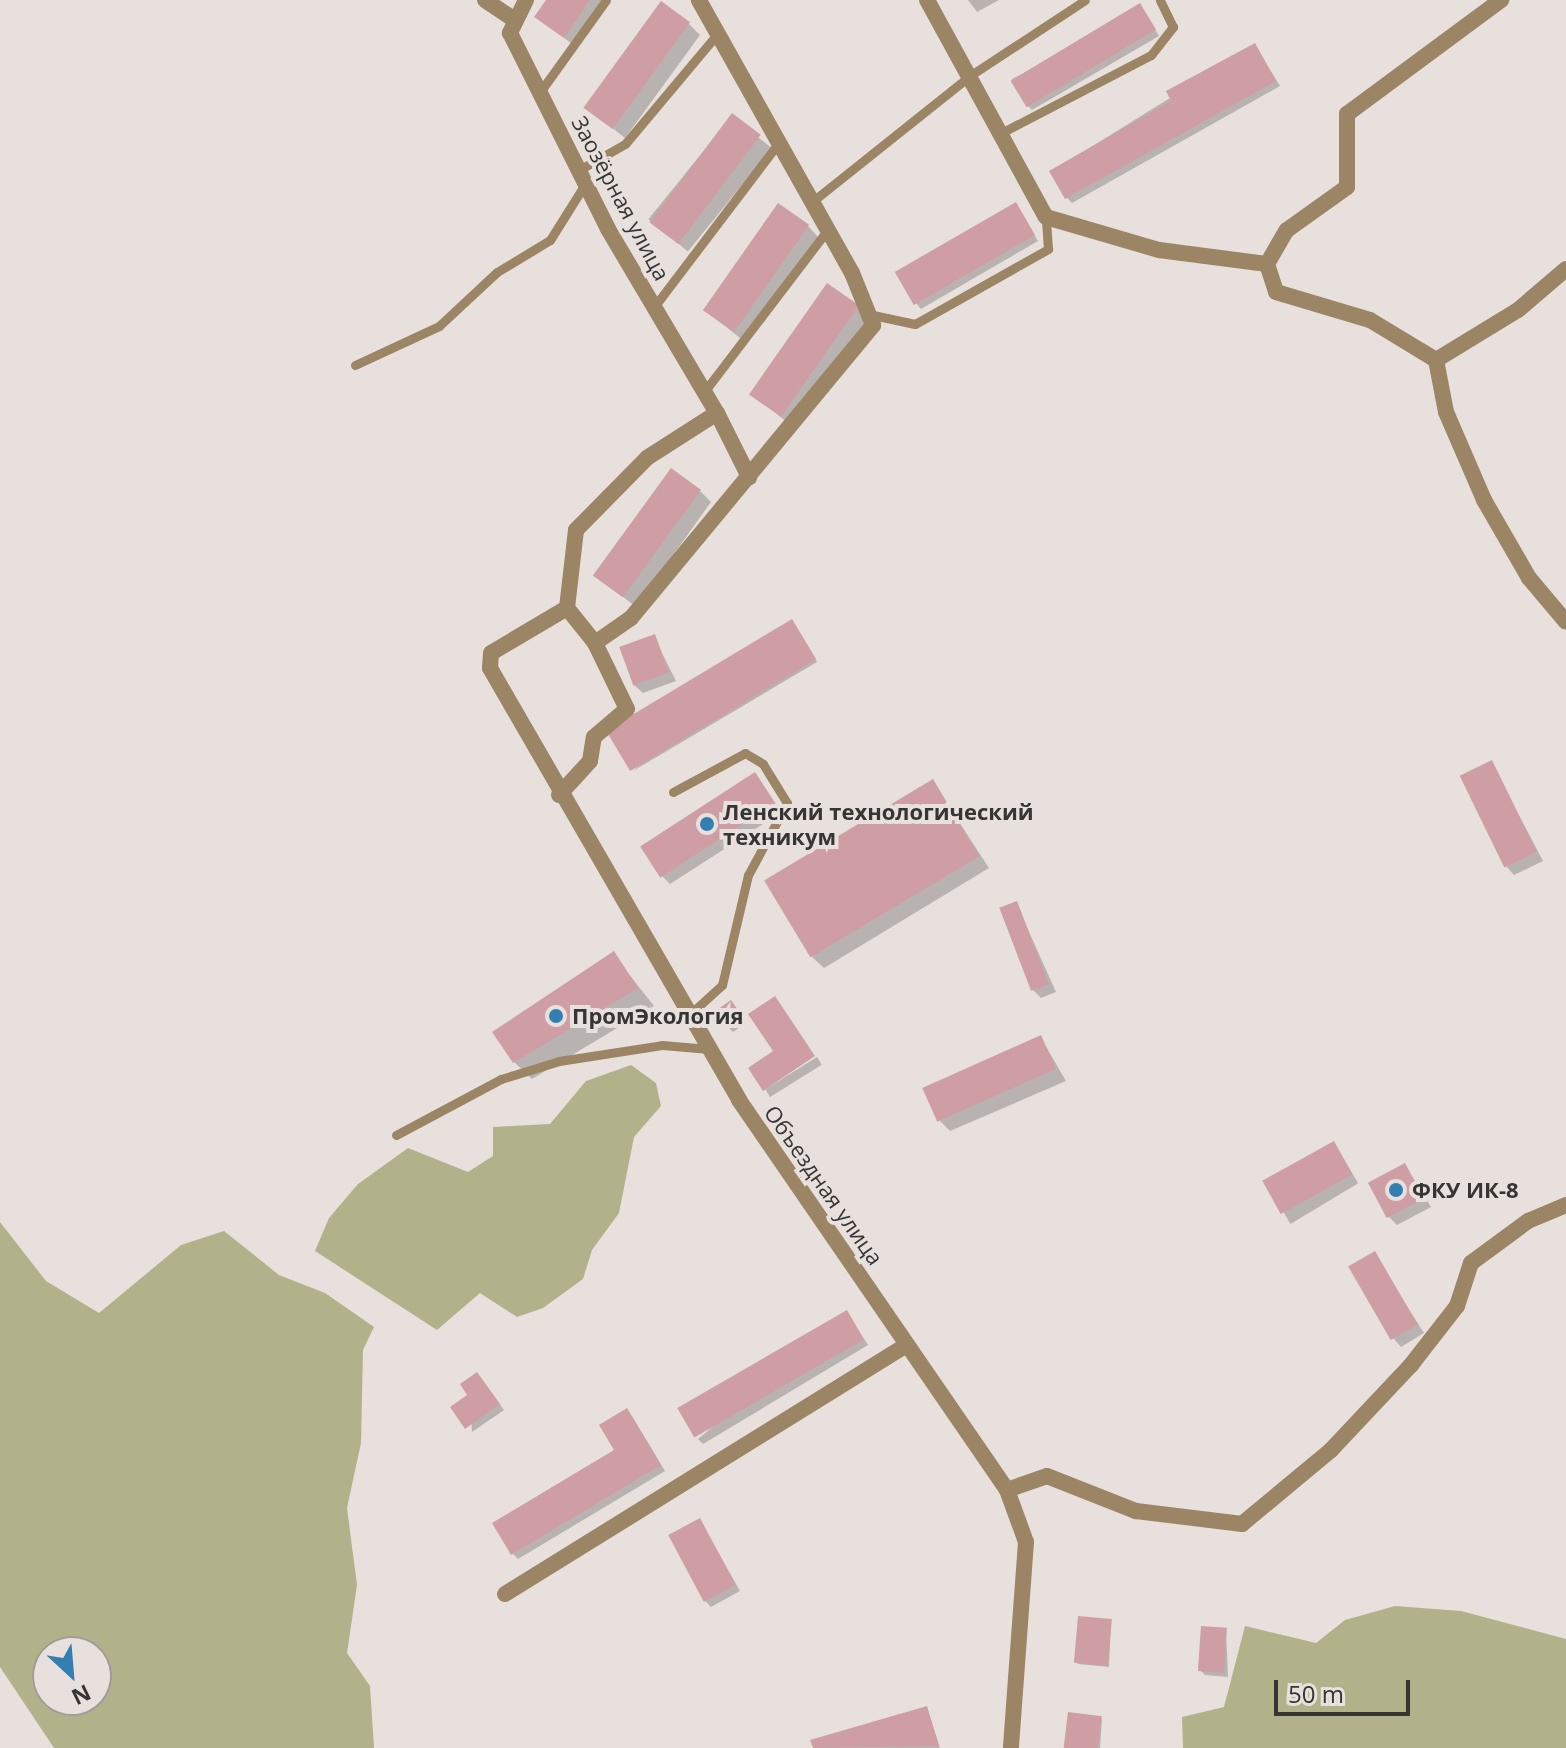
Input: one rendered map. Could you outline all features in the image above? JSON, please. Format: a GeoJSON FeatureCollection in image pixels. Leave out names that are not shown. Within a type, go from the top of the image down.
{"type":"FeatureCollection","features":[{"type":"Feature","properties":{"kind":"street"},"geometry":{"type":"LineString","coordinates":[[485,0],[515,20],[526,0]]}},
{"type":"Feature","properties":{"kind":"street"},"geometry":{"type":"LineString","coordinates":[[595,643],[631,618],[873,325],[828,229],[699,0]]}},
{"type":"Feature","properties":{"kind":"street"},"geometry":{"type":"LineString","coordinates":[[927,0],[971,75],[1046,217],[1159,250],[1267,264]]}},
{"type":"Feature","properties":{"kind":"street"},"geometry":{"type":"LineString","coordinates":[[1501,0],[1347,114],[1347,187],[1287,230],[1267,264],[1276,292],[1370,320],[1436,360],[1446,412],[1484,500],[1529,578],[1566,622]]}},
{"type":"Feature","properties":{"kind":"street","name":"Заозёрная улица"},"geometry":{"type":"LineString","coordinates":[[515,20],[510,33],[582,177],[717,413],[749,477]]}},
{"type":"Feature","properties":{"kind":"street"},"geometry":{"type":"LineString","coordinates":[[1436,360],[1518,310],[1566,269]]}},
{"type":"Feature","properties":{"kind":"street"},"geometry":{"type":"LineString","coordinates":[[559,795],[590,761],[594,737],[627,709],[595,643],[567,608],[576,530],[647,458],[717,413]]}},
{"type":"Feature","properties":{"kind":"street","name":"Объездная улица"},"geometry":{"type":"LineString","coordinates":[[567,608],[491,653],[490,668],[559,795],[709,1049],[1007,1490],[1026,1542],[1011,1748]]}},
{"type":"Feature","properties":{"kind":"street"},"geometry":{"type":"LineString","coordinates":[[1007,1490],[1047,1476],[1136,1511],[1242,1524],[1331,1450],[1411,1365],[1457,1306],[1471,1263],[1528,1221],[1566,1205]]}},
{"type":"Feature","properties":{"kind":"street"},"geometry":{"type":"LineString","coordinates":[[505,1594],[907,1345]]}},
{"type":"Feature","properties":{"kind":"lane"},"geometry":{"type":"LineString","coordinates":[[540,92],[606,0]]}},
{"type":"Feature","properties":{"kind":"lane"},"geometry":{"type":"LineString","coordinates":[[813,201],[971,75],[1085,0]]}},
{"type":"Feature","properties":{"kind":"lane"},"geometry":{"type":"LineString","coordinates":[[1001,133],[1151,55],[1173,27],[1160,0]]}},
{"type":"Feature","properties":{"kind":"lane"},"geometry":{"type":"LineString","coordinates":[[355,365],[439,326],[497,272],[550,240],[582,177],[625,144],[718,33]]}},
{"type":"Feature","properties":{"kind":"lane"},"geometry":{"type":"LineString","coordinates":[[654,307],[780,141]]}},
{"type":"Feature","properties":{"kind":"lane"},"geometry":{"type":"LineString","coordinates":[[868,314],[915,324],[1048,249],[1046,217]]}},
{"type":"Feature","properties":{"kind":"lane"},"geometry":{"type":"LineString","coordinates":[[704,392],[828,229]]}},
{"type":"Feature","properties":{"kind":"lane"},"geometry":{"type":"LineString","coordinates":[[673,792],[745,753],[763,764],[787,803],[748,875],[722,985],[689,1015]]}},
{"type":"Feature","properties":{"kind":"lane"},"geometry":{"type":"LineString","coordinates":[[396,1135],[501,1079],[559,1061],[662,1045],[709,1049]]}},
{"type":"Feature","properties":{"kind":"green space"},"geometry":{"type":"Polygon","coordinates":[[[631,1065],[656,1083],[661,1106],[634,1137],[619,1213],[592,1250],[583,1279],[543,1308],[517,1317],[480,1293],[437,1330],[315,1251],[329,1218],[358,1184],[408,1148],[468,1172],[493,1156],[493,1127],[550,1124],[586,1081],[631,1065]]]}},
{"type":"Feature","properties":{"kind":"green space"},"geometry":{"type":"Polygon","coordinates":[[[0,1222],[46,1281],[99,1313],[181,1245],[224,1231],[279,1275],[325,1293],[374,1327],[363,1350],[361,1443],[347,1508],[357,1585],[347,1653],[370,1686],[374,1748],[54,1748],[33,1716],[112,1716],[112,1636],[32,1636],[32,1715],[0,1667],[0,1222]]]}},
{"type":"Feature","properties":{"kind":"green space"},"geometry":{"type":"Polygon","coordinates":[[[1395,1606],[1461,1611],[1566,1639],[1566,1748],[1183,1748],[1182,1717],[1224,1707],[1245,1626],[1316,1643],[1345,1620],[1395,1606]]]}},
{"type":"Feature","properties":{"kind":"building"},"geometry":{"type":"Polygon","coordinates":[[[546,0],[590,0],[564,38],[534,17],[546,0]]]}},
{"type":"Feature","properties":{"kind":"building"},"geometry":{"type":"Polygon","coordinates":[[[661,1],[690,22],[613,129],[583,108],[661,1]]]}},
{"type":"Feature","properties":{"kind":"building"},"geometry":{"type":"Polygon","coordinates":[[[1140,3],[1156,30],[1027,107],[1011,81],[1140,3]]]}},
{"type":"Feature","properties":{"kind":"building"},"geometry":{"type":"Polygon","coordinates":[[[1255,43],[1276,81],[1065,199],[1049,171],[1171,101],[1166,91],[1255,43]]]}},
{"type":"Feature","properties":{"kind":"building"},"geometry":{"type":"Polygon","coordinates":[[[732,113],[761,135],[678,244],[650,222],[732,113]]]}},
{"type":"Feature","properties":{"kind":"building"},"geometry":{"type":"Polygon","coordinates":[[[1016,202],[1035,235],[914,305],[895,272],[1016,202]]]}},
{"type":"Feature","properties":{"kind":"building"},"geometry":{"type":"Polygon","coordinates":[[[778,203],[809,225],[734,332],[703,310],[778,203]]]}},
{"type":"Feature","properties":{"kind":"building"},"geometry":{"type":"Polygon","coordinates":[[[827,283],[859,305],[781,417],[749,394],[827,283]]]}},
{"type":"Feature","properties":{"kind":"building"},"geometry":{"type":"Polygon","coordinates":[[[671,468],[701,490],[623,597],[593,576],[671,468]]]}},
{"type":"Feature","properties":{"kind":"building"},"geometry":{"type":"Polygon","coordinates":[[[792,619],[816,659],[630,771],[606,731],[792,619]]]}},
{"type":"Feature","properties":{"kind":"building"},"geometry":{"type":"Polygon","coordinates":[[[655,634],[669,673],[633,686],[619,647],[655,634]]]}},
{"type":"Feature","properties":{"kind":"building"},"geometry":{"type":"Polygon","coordinates":[[[1492,760],[1537,852],[1504,867],[1460,776],[1492,760]]]}},
{"type":"Feature","properties":{"kind":"building","name":"Ленский технологический техникум"},"geometry":{"type":"Polygon","coordinates":[[[755,772],[775,803],[660,878],[640,847],[755,772]]]}},
{"type":"Feature","properties":{"kind":"building"},"geometry":{"type":"Polygon","coordinates":[[[933,779],[979,856],[810,958],[764,880],[933,779]]]}},
{"type":"Feature","properties":{"kind":"building"},"geometry":{"type":"Polygon","coordinates":[[[1017,901],[1049,984],[1031,991],[999,908],[1017,901]]]}},
{"type":"Feature","properties":{"kind":"building","name":"ПромЭкология"},"geometry":{"type":"Polygon","coordinates":[[[614,951],[638,988],[513,1063],[492,1032],[614,951]]]}},
{"type":"Feature","properties":{"kind":"building"},"geometry":{"type":"Polygon","coordinates":[[[775,996],[815,1056],[763,1091],[748,1068],[773,1051],[748,1014],[775,996]]]}},
{"type":"Feature","properties":{"kind":"building"},"geometry":{"type":"Polygon","coordinates":[[[731,1000],[743,1017],[727,1028],[715,1011],[731,1000]]]}},
{"type":"Feature","properties":{"kind":"building"},"geometry":{"type":"Polygon","coordinates":[[[1041,1035],[1056,1069],[937,1122],[922,1088],[1041,1035]]]}},
{"type":"Feature","properties":{"kind":"building"},"geometry":{"type":"Polygon","coordinates":[[[1334,1141],[1352,1174],[1281,1214],[1262,1181],[1334,1141]]]}},
{"type":"Feature","properties":{"kind":"building","name":"ФКУ ИК-8"},"geometry":{"type":"Polygon","coordinates":[[[1405,1163],[1424,1198],[1387,1218],[1368,1183],[1405,1163]]]}},
{"type":"Feature","properties":{"kind":"building"},"geometry":{"type":"Polygon","coordinates":[[[1375,1251],[1418,1325],[1391,1340],[1348,1266],[1375,1251]]]}},
{"type":"Feature","properties":{"kind":"building"},"geometry":{"type":"Polygon","coordinates":[[[847,1310],[864,1339],[694,1437],[677,1408],[847,1310]]]}},
{"type":"Feature","properties":{"kind":"building"},"geometry":{"type":"Polygon","coordinates":[[[477,1372],[500,1404],[465,1429],[450,1407],[467,1395],[460,1384],[477,1372]]]}},
{"type":"Feature","properties":{"kind":"building"},"geometry":{"type":"Polygon","coordinates":[[[627,1408],[661,1465],[511,1555],[492,1523],[614,1450],[599,1425],[627,1408]]]}},
{"type":"Feature","properties":{"kind":"building"},"geometry":{"type":"Polygon","coordinates":[[[700,1518],[736,1585],[704,1602],[668,1535],[700,1518]]]}},
{"type":"Feature","properties":{"kind":"building"},"geometry":{"type":"Polygon","coordinates":[[[1078,1616],[1112,1619],[1108,1666],[1074,1663],[1078,1616]]]}},
{"type":"Feature","properties":{"kind":"building"},"geometry":{"type":"Polygon","coordinates":[[[1201,1626],[1227,1628],[1224,1673],[1198,1671],[1201,1626]]]}},
{"type":"Feature","properties":{"kind":"building"},"geometry":{"type":"Polygon","coordinates":[[[927,1706],[939,1746],[813,1748],[810,1740],[927,1706]]]}},
{"type":"Feature","properties":{"kind":"building"},"geometry":{"type":"Polygon","coordinates":[[[1068,1712],[1102,1716],[1098,1748],[1064,1748],[1068,1712]]]}},
{"type":"Feature","properties":{"kind":"place","name":"Ленский технологический техникум"},"geometry":{"type":"Point","coordinates":[707,824]}},
{"type":"Feature","properties":{"kind":"place","name":"ПромЭкология"},"geometry":{"type":"Point","coordinates":[556,1016]}},
{"type":"Feature","properties":{"kind":"place","name":"ФКУ ИК-8"},"geometry":{"type":"Point","coordinates":[1396,1190]}}]}
